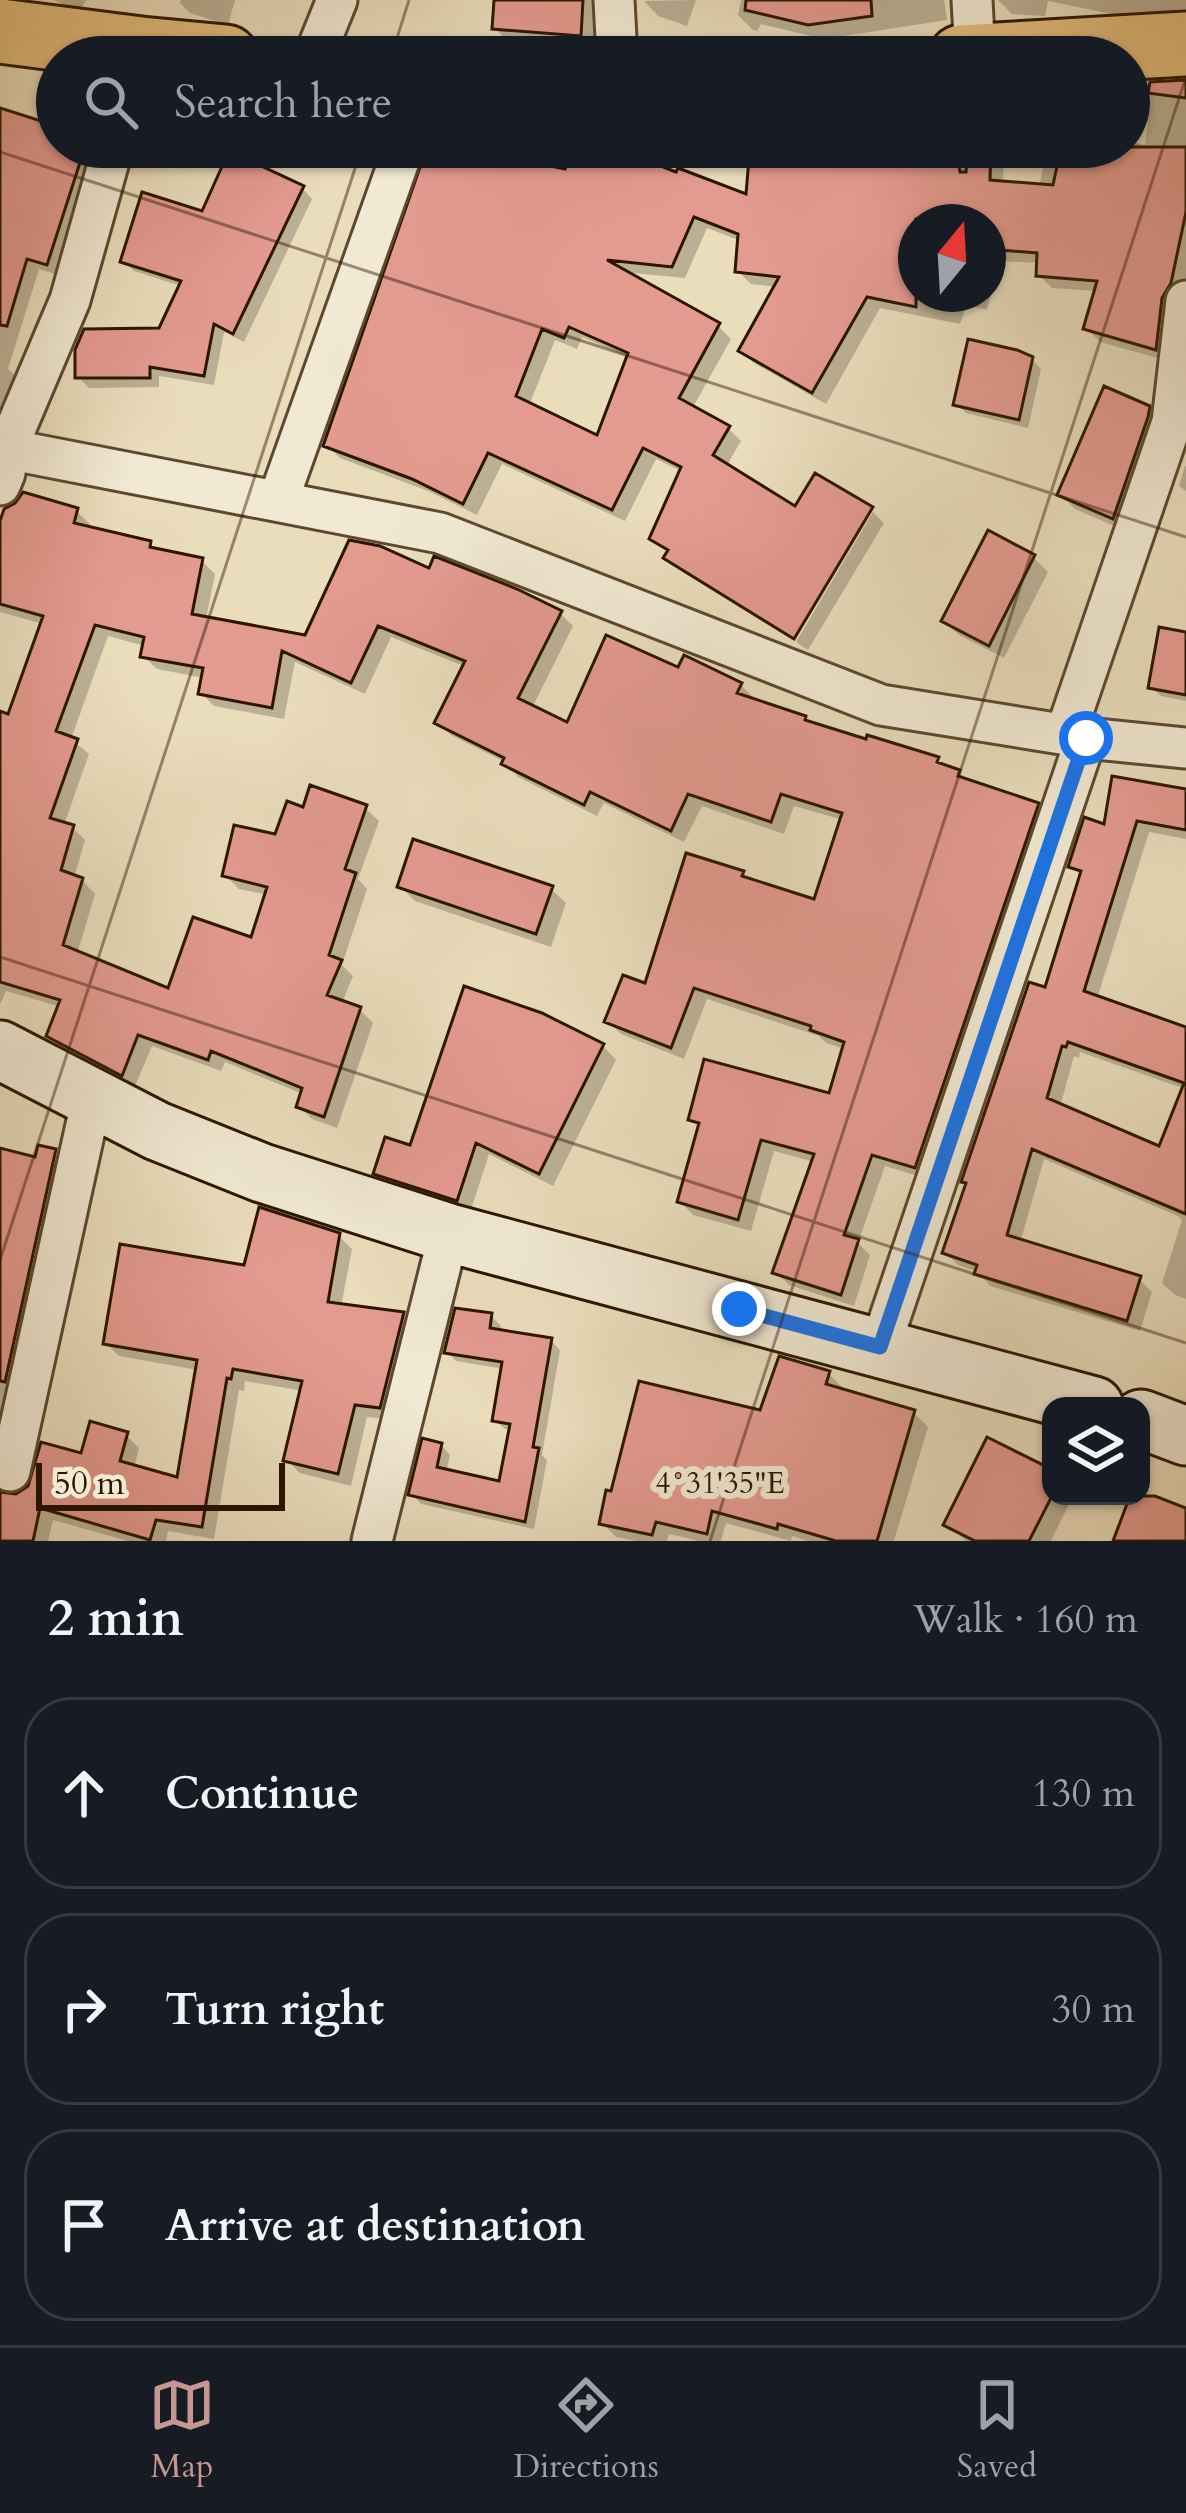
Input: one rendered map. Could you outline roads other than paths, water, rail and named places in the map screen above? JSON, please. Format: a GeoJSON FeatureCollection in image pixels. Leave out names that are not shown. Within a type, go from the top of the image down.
{"type":"FeatureCollection","features":[{"type":"Feature","properties":{"kind":"main road"},"geometry":{"type":"LineString","coordinates":[[0,31],[36,37]]}},
{"type":"Feature","properties":{"kind":"main road"},"geometry":{"type":"LineString","coordinates":[[1150,46],[1186,44]]}},
{"type":"Feature","properties":{"kind":"street"},"geometry":{"type":"LineString","coordinates":[[322,36],[337,0]]}},
{"type":"Feature","properties":{"kind":"street"},"geometry":{"type":"LineString","coordinates":[[614,0],[615,36]]}},
{"type":"Feature","properties":{"kind":"street"},"geometry":{"type":"LineString","coordinates":[[972,0],[974,36]]}},
{"type":"Feature","properties":{"kind":"street"},"geometry":{"type":"LineString","coordinates":[[107,168],[70,300],[3,467],[278,501],[440,533],[881,705],[1186,748]]}},
{"type":"Feature","properties":{"kind":"street"},"geometry":{"type":"LineString","coordinates":[[278,501],[397,168]]}},
{"type":"Feature","properties":{"kind":"street"},"geometry":{"type":"LineString","coordinates":[[880,1347],[1172,422],[1186,301]]}},
{"type":"Feature","properties":{"kind":"street"},"geometry":{"type":"LineString","coordinates":[[0,1050],[157,1131],[262,1173],[449,1233],[1061,1397]]}},
{"type":"Feature","properties":{"kind":"street"},"geometry":{"type":"LineString","coordinates":[[10,1472],[92,1099]]}},
{"type":"Feature","properties":{"kind":"street"},"geometry":{"type":"LineString","coordinates":[[372,1541],[449,1233]]}},
{"type":"Feature","properties":{"kind":"street"},"geometry":{"type":"LineString","coordinates":[[1150,1422],[1186,1436]]}}]}
